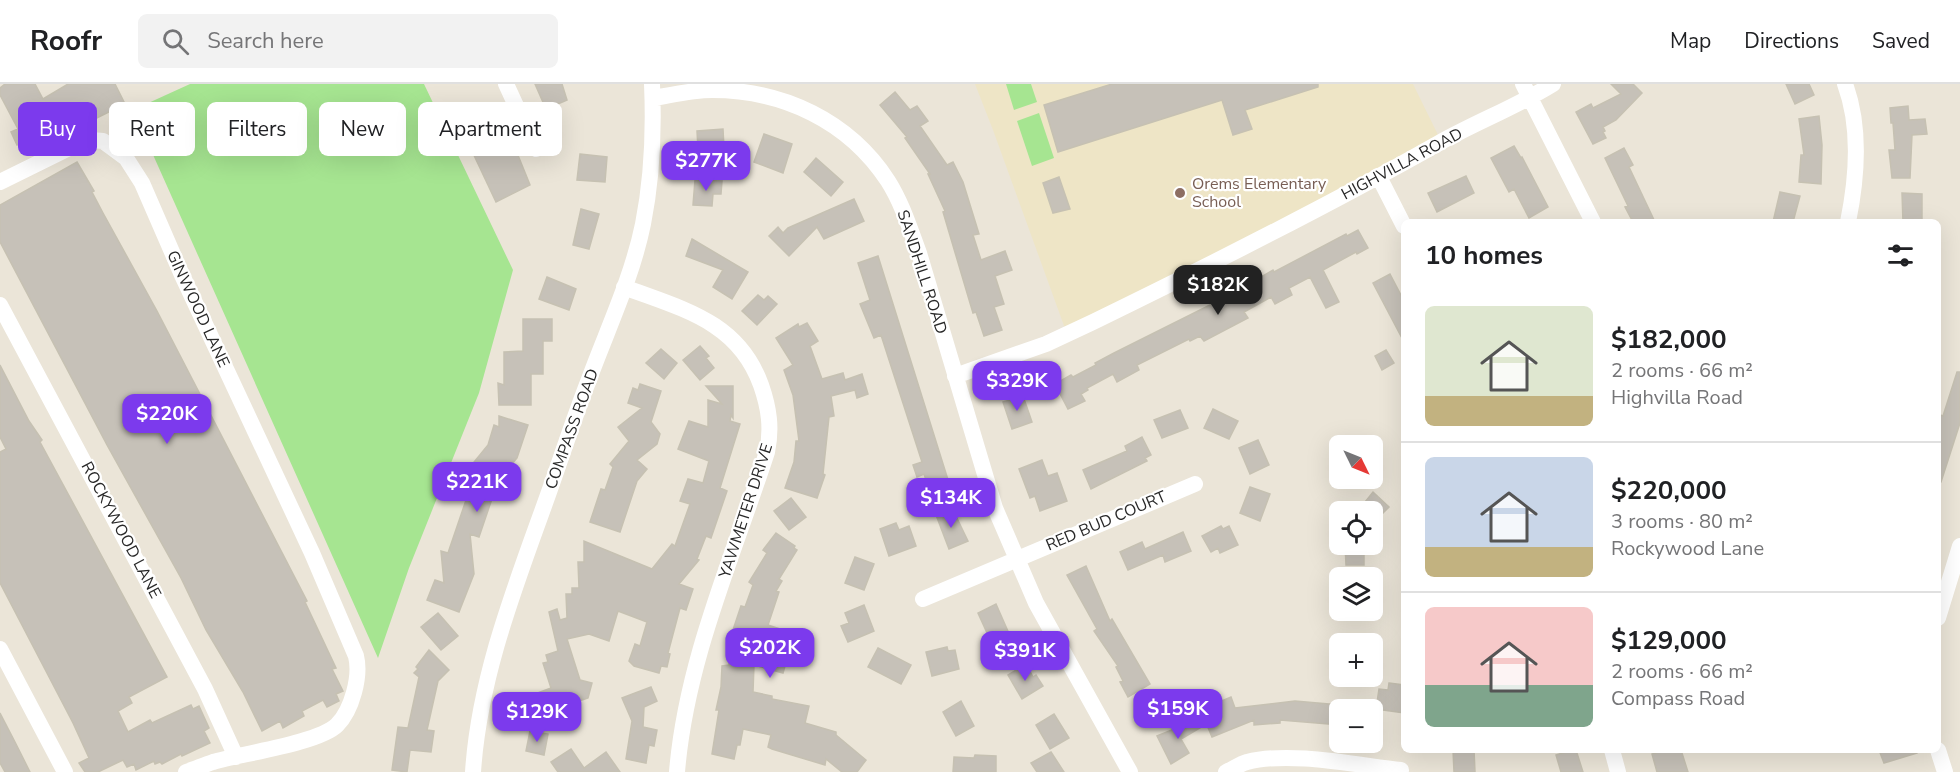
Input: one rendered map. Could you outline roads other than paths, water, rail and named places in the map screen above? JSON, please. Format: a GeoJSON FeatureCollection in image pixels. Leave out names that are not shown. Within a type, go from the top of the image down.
{"type":"FeatureCollection","features":[{"type":"Feature","properties":{"kind":"street"},"geometry":{"type":"LineString","coordinates":[[506,84],[514,102]]}},
{"type":"Feature","properties":{"kind":"street","name":"HIGHVILLA ROAD"},"geometry":{"type":"LineString","coordinates":[[955,376],[1046,344],[1094,322],[1379,177],[1527,91],[1553,84]]}},
{"type":"Feature","properties":{"kind":"street"},"geometry":{"type":"LineString","coordinates":[[1845,84],[1852,111],[1855,147],[1854,191],[1849,219]]}},
{"type":"Feature","properties":{"kind":"street","name":"COMPASS ROAD"},"geometry":{"type":"LineString","coordinates":[[473,772],[484,699],[518,575],[624,287],[643,225],[653,116],[652,91]]}},
{"type":"Feature","properties":{"kind":"street","name":"SANDHILL ROAD"},"geometry":{"type":"LineString","coordinates":[[652,91],[744,92],[781,100],[812,112],[833,125],[868,154],[889,183],[905,215],[919,253],[994,508],[1036,603],[1130,772]]}},
{"type":"Feature","properties":{"kind":"street"},"geometry":{"type":"LineString","coordinates":[[1527,91],[1591,219]]}},
{"type":"Feature","properties":{"kind":"street","name":"GINWOOD LANE"},"geometry":{"type":"LineString","coordinates":[[0,182],[92,140],[103,141],[126,158],[142,183],[182,275],[312,553],[356,656],[359,672],[354,692],[336,726],[313,737],[236,757]]}},
{"type":"Feature","properties":{"kind":"street"},"geometry":{"type":"LineString","coordinates":[[1379,177],[1401,220]]}},
{"type":"Feature","properties":{"kind":"street","name":"YAWMETER DRIVE"},"geometry":{"type":"LineString","coordinates":[[624,287],[709,322],[729,336],[755,368],[769,410],[771,433],[767,452],[714,604],[689,695],[679,741],[677,772]]}},
{"type":"Feature","properties":{"kind":"street","name":"ROCKYWOOD LANE"},"geometry":{"type":"LineString","coordinates":[[0,305],[199,678],[236,757]]}},
{"type":"Feature","properties":{"kind":"street","name":"RED BUD COURT"},"geometry":{"type":"LineString","coordinates":[[923,599],[1195,484]]}},
{"type":"Feature","properties":{"kind":"street"},"geometry":{"type":"LineString","coordinates":[[1941,608],[1960,546]]}},
{"type":"Feature","properties":{"kind":"street"},"geometry":{"type":"LineString","coordinates":[[0,649],[65,772]]}},
{"type":"Feature","properties":{"kind":"street"},"geometry":{"type":"LineString","coordinates":[[1613,753],[1618,772]]}},
{"type":"Feature","properties":{"kind":"street"},"geometry":{"type":"LineString","coordinates":[[1939,753],[1945,772]]}},
{"type":"Feature","properties":{"kind":"street"},"geometry":{"type":"LineString","coordinates":[[186,772],[236,757]]}},
{"type":"Feature","properties":{"kind":"street"},"geometry":{"type":"LineString","coordinates":[[1226,772],[1245,763],[1263,759],[1313,760],[1401,770]]}},
{"type":"Feature","properties":{"kind":"place","name":"Orems Elementary School"},"geometry":{"type":"Point","coordinates":[1180,193]}}]}
